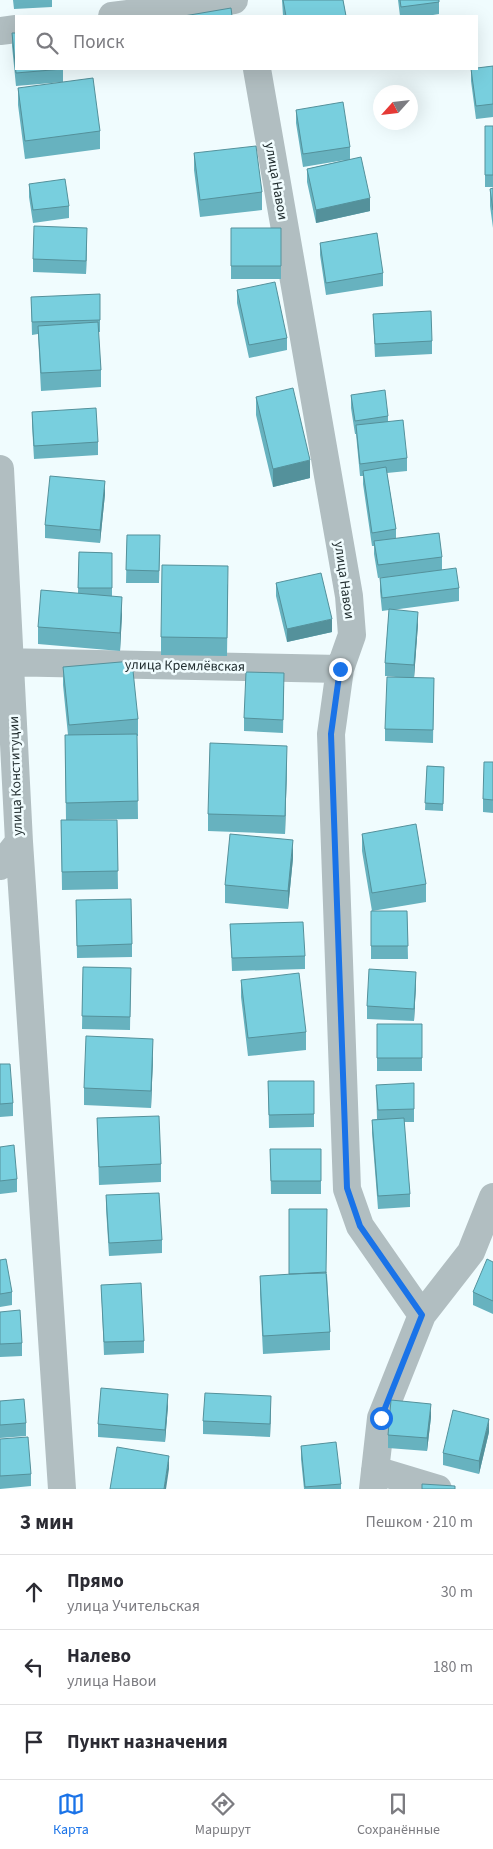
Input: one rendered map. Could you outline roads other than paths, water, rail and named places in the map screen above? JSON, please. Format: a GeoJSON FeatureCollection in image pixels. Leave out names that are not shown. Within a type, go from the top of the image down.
{"type":"FeatureCollection","features":[{"type":"Feature","properties":{"kind":"street"},"geometry":{"type":"LineString","coordinates":[[120,15],[234,0]]}},
{"type":"Feature","properties":{"kind":"street"},"geometry":{"type":"LineString","coordinates":[[245,0],[248,15]]}},
{"type":"Feature","properties":{"kind":"street"},"geometry":{"type":"LineString","coordinates":[[0,31],[15,29]]}},
{"type":"Feature","properties":{"kind":"street","name":"улица Навои"},"geometry":{"type":"LineString","coordinates":[[257,70],[349,596],[352,635],[340,669],[331,734],[347,1188],[360,1226],[422,1315]]}},
{"type":"Feature","properties":{"kind":"street","name":"улица Конституции"},"geometry":{"type":"LineString","coordinates":[[0,469],[5,661],[18,842],[0,866]]}},
{"type":"Feature","properties":{"kind":"street","name":"улица Кремлёвская"},"geometry":{"type":"LineString","coordinates":[[5,661],[340,669]]}},
{"type":"Feature","properties":{"kind":"street"},"geometry":{"type":"LineString","coordinates":[[18,842],[62,1489]]}},
{"type":"Feature","properties":{"kind":"street"},"geometry":{"type":"LineString","coordinates":[[438,1489],[374,1480],[381,1418],[422,1315],[471,1252],[483,1248],[493,1197]]}}]}
